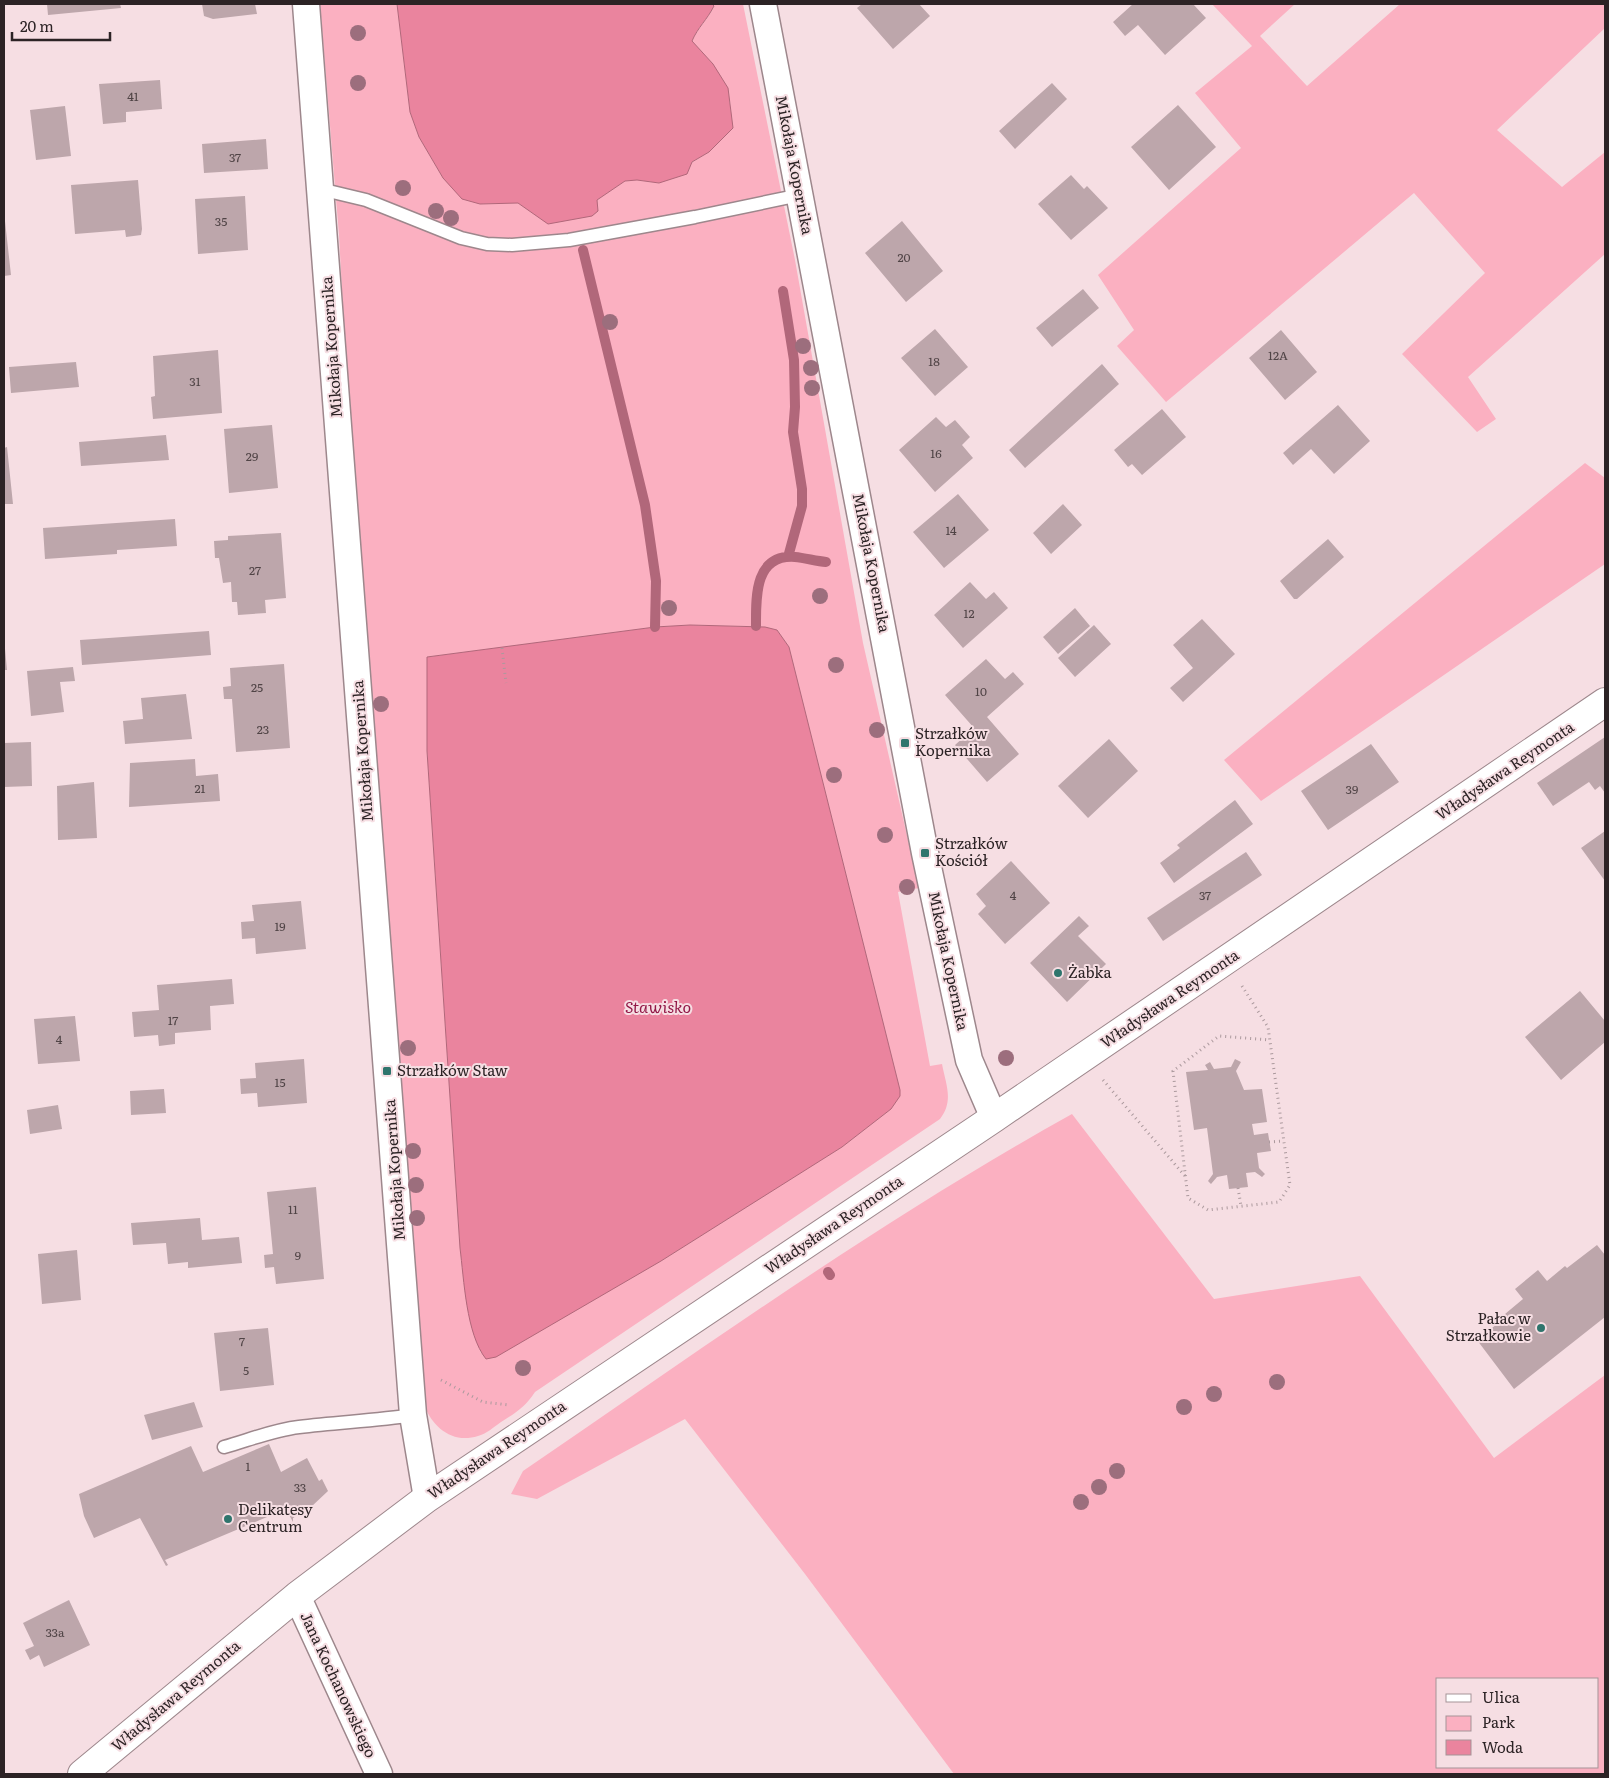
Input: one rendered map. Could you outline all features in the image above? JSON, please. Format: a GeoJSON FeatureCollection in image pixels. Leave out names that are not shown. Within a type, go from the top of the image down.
{"type":"FeatureCollection","features":[{"type":"Feature","properties":{"kind":"street","name":"Mikołaja Kopernika"},"geometry":{"type":"LineString","coordinates":[[306,4],[414,1415],[427,1498]]}},
{"type":"Feature","properties":{"kind":"street","name":"Mikołaja Kopernika"},"geometry":{"type":"LineString","coordinates":[[763,4],[925,853],[969,1060],[994,1118]]}},
{"type":"Feature","properties":{"kind":"street","name":"Władysława Reymonta"},"geometry":{"type":"LineString","coordinates":[[82,1774],[297,1596],[427,1498],[994,1118],[1605,702]]}},
{"type":"Feature","properties":{"kind":"street","name":"Jana Kochanowskiego"},"geometry":{"type":"LineString","coordinates":[[297,1596],[379,1774]]}},
{"type":"Feature","properties":{"kind":"lane"},"geometry":{"type":"LineString","coordinates":[[320,189],[366,200],[461,238],[487,244],[512,245],[569,240],[695,217],[800,194]]}},
{"type":"Feature","properties":{"kind":"lane"},"geometry":{"type":"LineString","coordinates":[[224,1447],[278,1430],[414,1415]]}},
{"type":"Feature","properties":{"kind":"path"},"geometry":{"type":"LineString","coordinates":[[502,648],[506,683]]}},
{"type":"Feature","properties":{"kind":"path"},"geometry":{"type":"LineString","coordinates":[[1246,992],[1268,1027],[1270,1040],[1290,1185],[1279,1202],[1208,1210],[1188,1198],[1173,1071],[1219,1036],[1270,1040]]}},
{"type":"Feature","properties":{"kind":"path"},"geometry":{"type":"LineString","coordinates":[[1104,1081],[1186,1176]]}},
{"type":"Feature","properties":{"kind":"path"},"geometry":{"type":"LineString","coordinates":[[1269,1142],[1284,1141]]}},
{"type":"Feature","properties":{"kind":"path"},"geometry":{"type":"LineString","coordinates":[[1238,1188],[1241,1206]]}},
{"type":"Feature","properties":{"kind":"path"},"geometry":{"type":"LineString","coordinates":[[410,1365],[491,1405],[515,1403]]}},
{"type":"Feature","properties":{"kind":"green space"},"geometry":{"type":"Polygon","coordinates":[[[320,4],[397,4],[410,112],[419,137],[443,178],[480,204],[518,203],[549,224],[597,200],[625,181],[637,180],[659,183],[709,152],[731,113],[730,101],[713,64],[692,41],[714,7],[712,4],[743,4],[795,260],[863,643],[919,888],[898,892],[930,1066],[942,1064],[948,1093],[947,1106],[940,1119],[535,1392],[520,1409],[490,1430],[469,1438],[452,1436],[438,1427],[424,1405],[352,475],[339,235],[320,4]],[[690,625],[655,627],[427,657],[427,751],[460,1248],[472,1325],[481,1353],[661,1261],[842,1147],[891,1109],[900,1090],[789,647],[777,630],[765,627],[690,625]]]}},
{"type":"Feature","properties":{"kind":"green space"},"geometry":{"type":"Polygon","coordinates":[[[1212,4],[1295,4],[1260,36],[1307,86],[1400,4],[1605,4],[1605,28],[1497,130],[1562,187],[1605,152],[1605,254],[1468,377],[1496,419],[1477,432],[1402,354],[1485,273],[1414,193],[1166,402],[1117,346],[1134,330],[1098,275],[1241,148],[1195,93],[1252,46],[1212,4]]]}},
{"type":"Feature","properties":{"kind":"green space"},"geometry":{"type":"Polygon","coordinates":[[[1585,463],[1605,478],[1605,564],[1261,801],[1224,760],[1585,463]]]}},
{"type":"Feature","properties":{"kind":"green space"},"geometry":{"type":"Polygon","coordinates":[[[1072,1114],[1214,1299],[1360,1276],[1494,1458],[1605,1375],[1605,1774],[954,1774],[805,1574],[685,1419],[537,1499],[511,1494],[523,1471],[793,1286],[931,1197],[1072,1114]]]}},
{"type":"Feature","properties":{"kind":"water"},"geometry":{"type":"Polygon","coordinates":[[[397,4],[712,4],[714,6],[692,41],[713,64],[728,88],[733,128],[709,152],[692,162],[687,174],[659,183],[637,180],[625,181],[597,200],[598,211],[592,216],[548,224],[518,203],[480,204],[462,199],[443,178],[419,137],[410,112],[397,4]]]}},
{"type":"Feature","properties":{"kind":"water","name":"Stawisko"},"geometry":{"type":"Polygon","coordinates":[[[690,625],[765,627],[777,630],[789,647],[900,1096],[891,1109],[842,1147],[661,1261],[496,1357],[486,1359],[479,1348],[470,1321],[460,1248],[427,751],[427,657],[655,627],[690,625]]]}},
{"type":"Feature","properties":{"kind":"building"},"geometry":{"type":"Polygon","coordinates":[[[47,4],[120,4],[121,8],[48,15],[47,4]]]}},
{"type":"Feature","properties":{"kind":"building"},"geometry":{"type":"Polygon","coordinates":[[[202,4],[255,4],[257,14],[213,19],[204,16],[202,4]]]}},
{"type":"Feature","properties":{"kind":"building"},"geometry":{"type":"Polygon","coordinates":[[[862,4],[919,4],[930,16],[893,49],[857,8],[862,4]]]}},
{"type":"Feature","properties":{"kind":"building"},"geometry":{"type":"Polygon","coordinates":[[[1133,4],[1193,4],[1206,18],[1165,55],[1138,25],[1125,36],[1113,22],[1133,4]]]}},
{"type":"Feature","properties":{"kind":"building"},"geometry":{"type":"Polygon","coordinates":[[[160,80],[162,109],[126,112],[126,122],[103,124],[99,84],[160,80]]]}},
{"type":"Feature","properties":{"kind":"building"},"geometry":{"type":"Polygon","coordinates":[[[1052,83],[1067,99],[1015,149],[999,131],[1052,83]]]}},
{"type":"Feature","properties":{"kind":"building"},"geometry":{"type":"Polygon","coordinates":[[[1178,105],[1216,147],[1169,190],[1131,147],[1178,105]]]}},
{"type":"Feature","properties":{"kind":"building"},"geometry":{"type":"Polygon","coordinates":[[[65,106],[71,156],[36,160],[30,110],[65,106]]]}},
{"type":"Feature","properties":{"kind":"building"},"geometry":{"type":"Polygon","coordinates":[[[266,139],[268,169],[204,173],[202,144],[266,139]]]}},
{"type":"Feature","properties":{"kind":"building"},"geometry":{"type":"Polygon","coordinates":[[[1071,175],[1084,189],[1087,186],[1108,208],[1071,240],[1038,204],[1071,175]]]}},
{"type":"Feature","properties":{"kind":"building"},"geometry":{"type":"Polygon","coordinates":[[[138,180],[141,235],[126,237],[125,230],[75,234],[71,185],[138,180]]]}},
{"type":"Feature","properties":{"kind":"building"},"geometry":{"type":"Polygon","coordinates":[[[245,196],[248,250],[198,254],[195,199],[245,196]]]}},
{"type":"Feature","properties":{"kind":"building"},"geometry":{"type":"Polygon","coordinates":[[[4,212],[11,275],[4,276],[4,212]]]}},
{"type":"Feature","properties":{"kind":"building"},"geometry":{"type":"Polygon","coordinates":[[[902,221],[943,271],[906,302],[865,253],[902,221]]]}},
{"type":"Feature","properties":{"kind":"building"},"geometry":{"type":"Polygon","coordinates":[[[1083,289],[1099,308],[1052,347],[1036,328],[1083,289]]]}},
{"type":"Feature","properties":{"kind":"building"},"geometry":{"type":"Polygon","coordinates":[[[935,329],[968,367],[935,396],[901,358],[935,329]]]}},
{"type":"Feature","properties":{"kind":"building"},"geometry":{"type":"Polygon","coordinates":[[[1281,330],[1317,372],[1285,400],[1249,358],[1281,330]]]}},
{"type":"Feature","properties":{"kind":"building"},"geometry":{"type":"Polygon","coordinates":[[[218,350],[222,413],[153,419],[151,397],[155,396],[153,356],[218,350]]]}},
{"type":"Feature","properties":{"kind":"building"},"geometry":{"type":"Polygon","coordinates":[[[76,362],[79,387],[11,393],[9,367],[76,362]]]}},
{"type":"Feature","properties":{"kind":"building"},"geometry":{"type":"Polygon","coordinates":[[[1102,364],[1119,384],[1025,468],[1009,450],[1102,364]]]}},
{"type":"Feature","properties":{"kind":"building"},"geometry":{"type":"Polygon","coordinates":[[[1338,405],[1370,441],[1334,474],[1311,449],[1293,465],[1283,453],[1338,405]]]}},
{"type":"Feature","properties":{"kind":"building"},"geometry":{"type":"Polygon","coordinates":[[[1162,409],[1186,437],[1142,475],[1132,464],[1128,467],[1114,450],[1162,409]]]}},
{"type":"Feature","properties":{"kind":"building"},"geometry":{"type":"Polygon","coordinates":[[[936,417],[946,427],[955,420],[970,437],[962,445],[973,458],[935,492],[899,450],[936,417]]]}},
{"type":"Feature","properties":{"kind":"building"},"geometry":{"type":"Polygon","coordinates":[[[272,425],[278,488],[229,493],[224,429],[272,425]]]}},
{"type":"Feature","properties":{"kind":"building"},"geometry":{"type":"Polygon","coordinates":[[[166,435],[169,460],[81,466],[79,442],[166,435]]]}},
{"type":"Feature","properties":{"kind":"building"},"geometry":{"type":"Polygon","coordinates":[[[7,447],[13,504],[4,504],[4,448],[7,447]]]}},
{"type":"Feature","properties":{"kind":"building"},"geometry":{"type":"Polygon","coordinates":[[[958,494],[989,530],[944,568],[913,532],[958,494]]]}},
{"type":"Feature","properties":{"kind":"building"},"geometry":{"type":"Polygon","coordinates":[[[1063,504],[1082,525],[1051,554],[1033,533],[1063,504]]]}},
{"type":"Feature","properties":{"kind":"building"},"geometry":{"type":"Polygon","coordinates":[[[175,519],[177,546],[117,550],[117,554],[45,559],[43,528],[175,519]]]}},
{"type":"Feature","properties":{"kind":"building"},"geometry":{"type":"Polygon","coordinates":[[[281,533],[286,598],[265,600],[266,613],[238,615],[237,602],[232,602],[231,582],[223,583],[219,558],[215,558],[214,541],[228,540],[228,536],[281,533]]]}},
{"type":"Feature","properties":{"kind":"building"},"geometry":{"type":"Polygon","coordinates":[[[1328,539],[1344,557],[1297,599],[1294,599],[1280,581],[1328,539]]]}},
{"type":"Feature","properties":{"kind":"building"},"geometry":{"type":"Polygon","coordinates":[[[970,582],[986,599],[994,592],[1008,608],[963,648],[934,615],[970,582]]]}},
{"type":"Feature","properties":{"kind":"building"},"geometry":{"type":"Polygon","coordinates":[[[1075,608],[1090,626],[1058,654],[1043,637],[1075,608]]]}},
{"type":"Feature","properties":{"kind":"building"},"geometry":{"type":"Polygon","coordinates":[[[1202,619],[1235,654],[1183,702],[1170,688],[1193,668],[1173,645],[1202,619]]]}},
{"type":"Feature","properties":{"kind":"building"},"geometry":{"type":"Polygon","coordinates":[[[1094,625],[1111,644],[1075,677],[1058,658],[1094,625]]]}},
{"type":"Feature","properties":{"kind":"building"},"geometry":{"type":"Polygon","coordinates":[[[209,631],[211,655],[82,665],[80,640],[209,631]]]}},
{"type":"Feature","properties":{"kind":"building"},"geometry":{"type":"Polygon","coordinates":[[[4,638],[7,670],[4,670],[4,638]]]}},
{"type":"Feature","properties":{"kind":"building"},"geometry":{"type":"Polygon","coordinates":[[[986,659],[1005,679],[1013,672],[1024,684],[987,717],[1019,754],[987,782],[955,745],[974,728],[945,695],[986,659]]]}},
{"type":"Feature","properties":{"kind":"building"},"geometry":{"type":"Polygon","coordinates":[[[284,664],[290,748],[236,752],[232,699],[224,699],[223,687],[231,686],[230,668],[284,664]]]}},
{"type":"Feature","properties":{"kind":"building"},"geometry":{"type":"Polygon","coordinates":[[[73,667],[75,681],[60,682],[64,712],[31,716],[27,671],[73,667]]]}},
{"type":"Feature","properties":{"kind":"building"},"geometry":{"type":"Polygon","coordinates":[[[186,694],[192,739],[125,744],[123,721],[143,719],[141,698],[186,694]]]}},
{"type":"Feature","properties":{"kind":"building"},"geometry":{"type":"Polygon","coordinates":[[[1605,737],[1605,793],[1600,786],[1595,790],[1589,782],[1553,806],[1537,783],[1605,737]]]}},
{"type":"Feature","properties":{"kind":"building"},"geometry":{"type":"Polygon","coordinates":[[[1109,739],[1138,771],[1088,818],[1058,786],[1109,739]]]}},
{"type":"Feature","properties":{"kind":"building"},"geometry":{"type":"Polygon","coordinates":[[[31,742],[32,786],[4,787],[4,743],[31,742]]]}},
{"type":"Feature","properties":{"kind":"building"},"geometry":{"type":"Polygon","coordinates":[[[1371,744],[1399,782],[1328,830],[1301,791],[1371,744]]]}},
{"type":"Feature","properties":{"kind":"building"},"geometry":{"type":"Polygon","coordinates":[[[195,759],[196,776],[218,774],[220,801],[129,807],[130,763],[195,759]]]}},
{"type":"Feature","properties":{"kind":"building"},"geometry":{"type":"Polygon","coordinates":[[[94,782],[97,838],[58,840],[57,786],[94,782]]]}},
{"type":"Feature","properties":{"kind":"building"},"geometry":{"type":"Polygon","coordinates":[[[1235,800],[1253,824],[1174,883],[1160,863],[1180,848],[1177,845],[1235,800]]]}},
{"type":"Feature","properties":{"kind":"building"},"geometry":{"type":"Polygon","coordinates":[[[1605,831],[1605,881],[1581,848],[1605,831]]]}},
{"type":"Feature","properties":{"kind":"building"},"geometry":{"type":"Polygon","coordinates":[[[1246,852],[1262,875],[1163,941],[1147,918],[1246,852]]]}},
{"type":"Feature","properties":{"kind":"building"},"geometry":{"type":"Polygon","coordinates":[[[1011,861],[1050,903],[1005,944],[978,914],[986,906],[976,894],[1011,861]]]}},
{"type":"Feature","properties":{"kind":"building"},"geometry":{"type":"Polygon","coordinates":[[[301,901],[306,949],[256,954],[255,938],[242,939],[241,922],[254,921],[252,905],[301,901]]]}},
{"type":"Feature","properties":{"kind":"building"},"geometry":{"type":"Polygon","coordinates":[[[1079,916],[1089,926],[1078,936],[1106,964],[1067,1002],[1030,963],[1079,916]]]}},
{"type":"Feature","properties":{"kind":"building"},"geometry":{"type":"Polygon","coordinates":[[[232,979],[234,1004],[210,1006],[211,1030],[175,1033],[175,1044],[159,1046],[158,1035],[134,1037],[132,1012],[159,1010],[157,985],[232,979]]]}},
{"type":"Feature","properties":{"kind":"building"},"geometry":{"type":"Polygon","coordinates":[[[1580,991],[1605,1021],[1605,1042],[1561,1080],[1525,1037],[1580,991]]]}},
{"type":"Feature","properties":{"kind":"building"},"geometry":{"type":"Polygon","coordinates":[[[75,1016],[80,1061],[38,1064],[34,1019],[75,1016]]]}},
{"type":"Feature","properties":{"kind":"building"},"geometry":{"type":"Polygon","coordinates":[[[304,1059],[307,1103],[258,1107],[257,1093],[241,1094],[240,1079],[256,1078],[255,1063],[304,1059]]]}},
{"type":"Feature","properties":{"kind":"building"},"geometry":{"type":"Polygon","coordinates":[[[1235,1059],[1241,1062],[1236,1071],[1244,1090],[1262,1089],[1267,1122],[1252,1124],[1254,1135],[1268,1133],[1271,1151],[1257,1153],[1259,1168],[1265,1174],[1262,1177],[1255,1172],[1246,1173],[1248,1187],[1229,1189],[1227,1175],[1217,1177],[1211,1184],[1208,1181],[1213,1174],[1207,1128],[1194,1130],[1186,1072],[1208,1070],[1205,1065],[1210,1062],[1214,1069],[1231,1067],[1235,1059]]]}},
{"type":"Feature","properties":{"kind":"building"},"geometry":{"type":"Polygon","coordinates":[[[164,1089],[166,1113],[131,1115],[130,1091],[164,1089]]]}},
{"type":"Feature","properties":{"kind":"building"},"geometry":{"type":"Polygon","coordinates":[[[58,1105],[62,1129],[30,1134],[27,1110],[58,1105]]]}},
{"type":"Feature","properties":{"kind":"building"},"geometry":{"type":"Polygon","coordinates":[[[316,1187],[324,1279],[276,1284],[274,1267],[265,1268],[264,1255],[273,1254],[267,1192],[316,1187]]]}},
{"type":"Feature","properties":{"kind":"building"},"geometry":{"type":"Polygon","coordinates":[[[200,1218],[202,1240],[239,1237],[242,1263],[188,1268],[188,1262],[168,1264],[166,1243],[133,1245],[131,1223],[200,1218]]]}},
{"type":"Feature","properties":{"kind":"building","name":"Pałac w Strzałkowie"},"geometry":{"type":"Polygon","coordinates":[[[1597,1245],[1605,1255],[1605,1317],[1514,1389],[1477,1340],[1507,1316],[1505,1314],[1523,1299],[1515,1289],[1538,1270],[1547,1281],[1565,1266],[1567,1268],[1597,1245]]]}},
{"type":"Feature","properties":{"kind":"building"},"geometry":{"type":"Polygon","coordinates":[[[77,1250],[81,1300],[42,1304],[38,1254],[77,1250]]]}},
{"type":"Feature","properties":{"kind":"building"},"geometry":{"type":"Polygon","coordinates":[[[268,1328],[274,1385],[220,1391],[214,1333],[268,1328]]]}},
{"type":"Feature","properties":{"kind":"building"},"geometry":{"type":"Polygon","coordinates":[[[194,1402],[203,1427],[152,1440],[144,1415],[194,1402]]]}},
{"type":"Feature","properties":{"kind":"building"},"geometry":{"type":"Polygon","coordinates":[[[269,1444],[281,1472],[307,1458],[319,1481],[322,1479],[328,1491],[311,1507],[293,1518],[293,1522],[286,1509],[165,1560],[168,1565],[166,1566],[140,1518],[94,1538],[84,1516],[79,1494],[191,1446],[203,1472],[269,1444]]]}},
{"type":"Feature","properties":{"kind":"building"},"geometry":{"type":"Polygon","coordinates":[[[69,1600],[90,1645],[44,1667],[39,1655],[30,1660],[25,1650],[34,1646],[23,1623],[69,1600]]]}},
{"type":"Feature","properties":{"kind":"waterway"},"geometry":{"type":"LineString","coordinates":[[583,250],[645,505],[656,581],[655,627]]}},
{"type":"Feature","properties":{"kind":"waterway"},"geometry":{"type":"LineString","coordinates":[[783,291],[794,360],[795,407],[793,432],[802,489],[802,506],[788,557]]}},
{"type":"Feature","properties":{"kind":"waterway"},"geometry":{"type":"LineString","coordinates":[[756,626],[756,603],[760,580],[765,570],[772,563],[782,558],[795,557],[826,562]]}},
{"type":"Feature","properties":{"kind":"place","name":"Strzałków Kopernika"},"geometry":{"type":"Point","coordinates":[905,743]}},
{"type":"Feature","properties":{"kind":"place","name":"Strzałków Kościół"},"geometry":{"type":"Point","coordinates":[925,853]}},
{"type":"Feature","properties":{"kind":"place","name":"Żabka"},"geometry":{"type":"Point","coordinates":[1058,973]}},
{"type":"Feature","properties":{"kind":"place","name":"Strzałków Staw"},"geometry":{"type":"Point","coordinates":[387,1071]}},
{"type":"Feature","properties":{"kind":"place","name":"Pałac w Strzałkowie"},"geometry":{"type":"Point","coordinates":[1541,1328]}},
{"type":"Feature","properties":{"kind":"place","name":"Delikatesy Centrum"},"geometry":{"type":"Point","coordinates":[228,1519]}}]}
